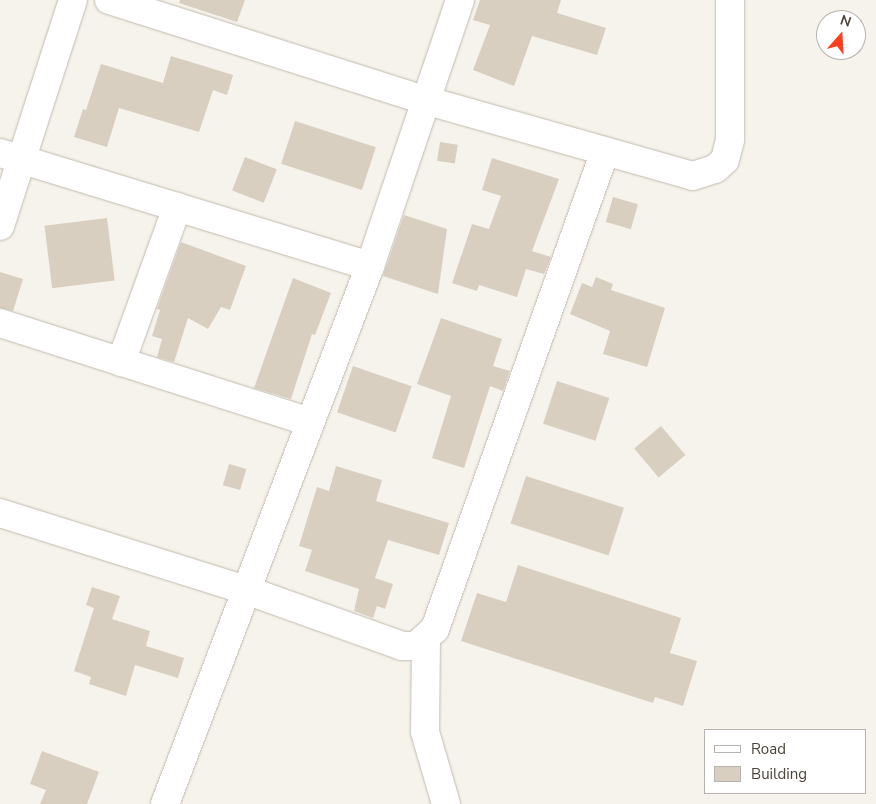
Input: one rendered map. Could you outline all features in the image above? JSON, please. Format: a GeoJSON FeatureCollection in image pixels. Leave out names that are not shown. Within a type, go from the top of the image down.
{"type":"FeatureCollection","features":[{"type":"Feature","properties":{"kind":"street"},"geometry":{"type":"LineString","coordinates":[[0,226],[11,156],[73,0]]}},
{"type":"Feature","properties":{"kind":"street"},"geometry":{"type":"LineString","coordinates":[[109,0],[428,101],[693,176],[715,170],[725,160],[730,140],[730,0]]}},
{"type":"Feature","properties":{"kind":"street"},"geometry":{"type":"LineString","coordinates":[[166,804],[370,266],[428,101],[460,0]]}},
{"type":"Feature","properties":{"kind":"street"},"geometry":{"type":"LineString","coordinates":[[0,513],[246,590],[402,646],[416,646],[435,629],[605,151]]}},
{"type":"Feature","properties":{"kind":"street"},"geometry":{"type":"LineString","coordinates":[[11,156],[370,266]]}},
{"type":"Feature","properties":{"kind":"street"},"geometry":{"type":"LineString","coordinates":[[121,362],[177,207]]}},
{"type":"Feature","properties":{"kind":"street"},"geometry":{"type":"LineString","coordinates":[[0,323],[310,422]]}},
{"type":"Feature","properties":{"kind":"street"},"geometry":{"type":"LineString","coordinates":[[426,638],[425,732],[446,804]]}},
{"type":"Feature","properties":{"kind":"building"},"geometry":{"type":"Polygon","coordinates":[[[180,0],[245,0],[237,22],[179,3],[180,0]]]}},
{"type":"Feature","properties":{"kind":"building"},"geometry":{"type":"Polygon","coordinates":[[[480,0],[561,0],[557,13],[606,28],[597,55],[532,36],[514,86],[473,70],[490,25],[473,20],[480,0]]]}},
{"type":"Feature","properties":{"kind":"building"},"geometry":{"type":"Polygon","coordinates":[[[171,56],[233,75],[227,95],[213,90],[199,132],[119,108],[107,147],[74,137],[83,109],[86,110],[101,64],[163,83],[171,56]]]}},
{"type":"Feature","properties":{"kind":"building"},"geometry":{"type":"Polygon","coordinates":[[[295,121],[376,147],[362,190],[281,164],[295,121]]]}},
{"type":"Feature","properties":{"kind":"building"},"geometry":{"type":"Polygon","coordinates":[[[440,142],[458,145],[455,164],[437,161],[440,142]]]}},
{"type":"Feature","properties":{"kind":"building"},"geometry":{"type":"Polygon","coordinates":[[[245,157],[277,169],[264,203],[232,191],[245,157]]]}},
{"type":"Feature","properties":{"kind":"building"},"geometry":{"type":"Polygon","coordinates":[[[492,158],[559,179],[532,251],[551,257],[544,274],[526,269],[517,297],[479,285],[477,291],[452,283],[472,224],[489,229],[501,196],[482,190],[492,158]]]}},
{"type":"Feature","properties":{"kind":"building"},"geometry":{"type":"Polygon","coordinates":[[[613,197],[638,204],[631,229],[606,222],[613,197]]]}},
{"type":"Feature","properties":{"kind":"building"},"geometry":{"type":"Polygon","coordinates":[[[404,215],[447,229],[438,294],[383,276],[404,215]]]}},
{"type":"Feature","properties":{"kind":"building"},"geometry":{"type":"Polygon","coordinates":[[[107,218],[115,281],[52,288],[44,226],[107,218]]]}},
{"type":"Feature","properties":{"kind":"building"},"geometry":{"type":"Polygon","coordinates":[[[181,242],[246,266],[230,310],[221,307],[208,329],[188,318],[174,362],[157,357],[162,339],[152,336],[160,310],[157,309],[181,242]]]}},
{"type":"Feature","properties":{"kind":"building"},"geometry":{"type":"Polygon","coordinates":[[[0,272],[23,279],[13,311],[0,308],[0,272]]]}},
{"type":"Feature","properties":{"kind":"building"},"geometry":{"type":"Polygon","coordinates":[[[596,277],[613,284],[611,290],[665,308],[647,367],[603,354],[610,331],[570,314],[582,283],[592,287],[596,277]]]}},
{"type":"Feature","properties":{"kind":"building"},"geometry":{"type":"Polygon","coordinates":[[[293,278],[331,293],[315,335],[312,334],[291,399],[254,388],[293,278]]]}},
{"type":"Feature","properties":{"kind":"building"},"geometry":{"type":"Polygon","coordinates":[[[441,318],[502,339],[493,366],[510,371],[503,391],[490,386],[464,468],[432,458],[451,396],[417,384],[441,318]]]}},
{"type":"Feature","properties":{"kind":"building"},"geometry":{"type":"Polygon","coordinates":[[[353,366],[412,386],[396,433],[337,412],[353,366]]]}},
{"type":"Feature","properties":{"kind":"building"},"geometry":{"type":"Polygon","coordinates":[[[557,381],[609,398],[595,441],[543,424],[557,381]]]}},
{"type":"Feature","properties":{"kind":"building"},"geometry":{"type":"Polygon","coordinates":[[[661,426],[685,455],[659,478],[634,448],[661,426]]]}},
{"type":"Feature","properties":{"kind":"building"},"geometry":{"type":"Polygon","coordinates":[[[229,464],[246,469],[240,490],[223,485],[229,464]]]}},
{"type":"Feature","properties":{"kind":"building"},"geometry":{"type":"Polygon","coordinates":[[[336,466],[382,480],[376,501],[449,523],[439,555],[388,540],[375,578],[393,584],[385,609],[377,606],[373,618],[354,611],[359,589],[305,571],[312,550],[299,546],[317,487],[329,491],[336,466]]]}},
{"type":"Feature","properties":{"kind":"building"},"geometry":{"type":"Polygon","coordinates":[[[526,476],[624,508],[609,555],[511,524],[526,476]]]}},
{"type":"Feature","properties":{"kind":"building"},"geometry":{"type":"Polygon","coordinates":[[[518,565],[681,618],[670,653],[697,661],[683,706],[655,697],[653,703],[461,641],[477,593],[506,602],[518,565]]]}},
{"type":"Feature","properties":{"kind":"building"},"geometry":{"type":"Polygon","coordinates":[[[92,587],[120,596],[112,619],[150,631],[146,646],[184,658],[178,678],[135,665],[126,696],[89,684],[91,677],[74,671],[94,608],[86,605],[92,587]]]}},
{"type":"Feature","properties":{"kind":"building"},"geometry":{"type":"Polygon","coordinates":[[[42,751],[99,772],[87,804],[40,804],[46,790],[30,784],[42,751]]]}}]}
